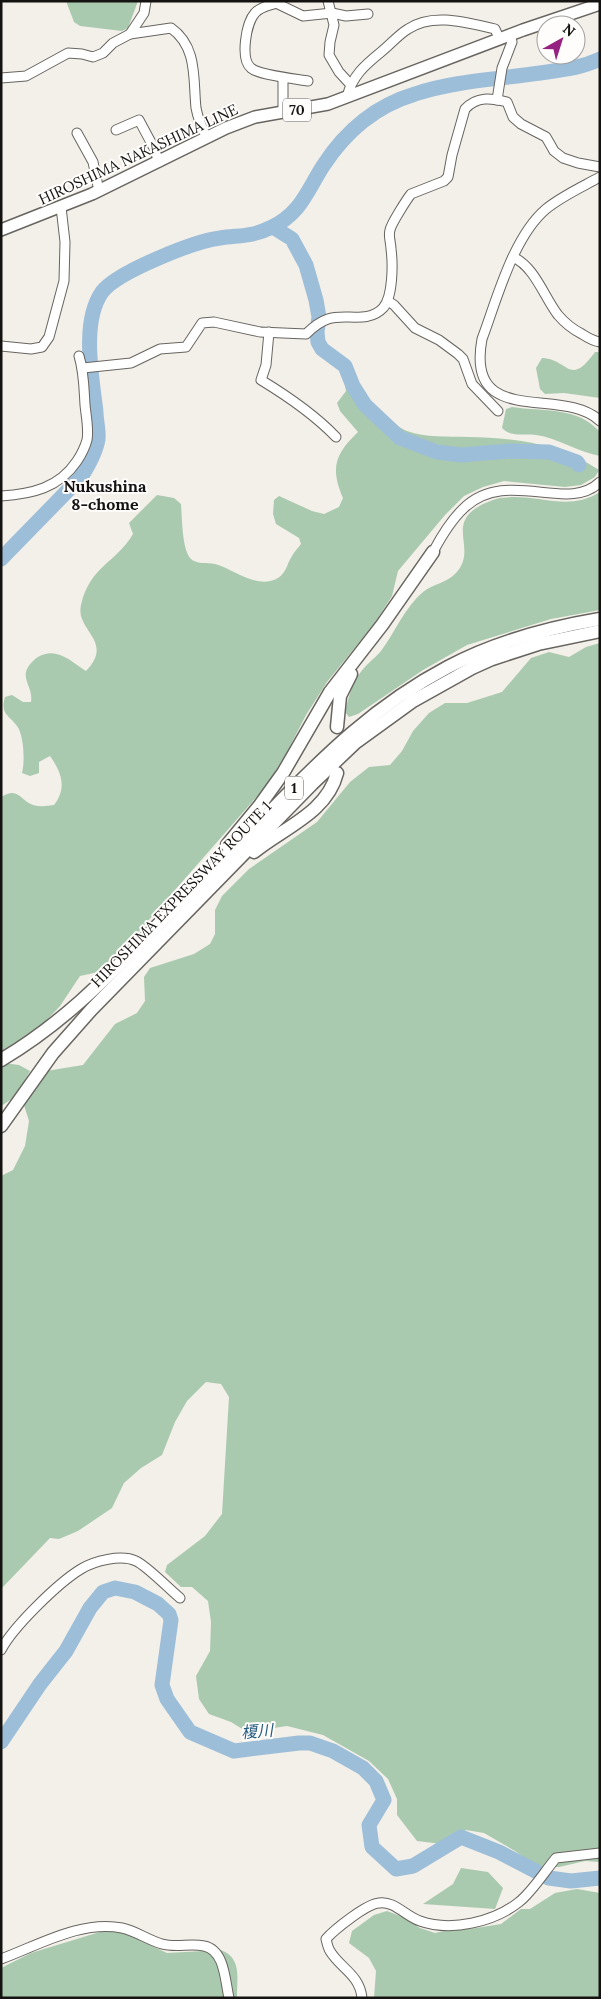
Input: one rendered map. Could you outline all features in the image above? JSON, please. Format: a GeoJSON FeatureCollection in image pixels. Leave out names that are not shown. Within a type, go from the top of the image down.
{"type":"FeatureCollection","features":[{"type":"Feature","properties":{"kind":"highway"},"geometry":{"type":"LineString","coordinates":[[338,727],[338,705],[348,679],[402,609],[426,570],[432,552]]}},
{"type":"Feature","properties":{"kind":"highway"},"geometry":{"type":"LineString","coordinates":[[145,946],[260,805],[287,767],[330,692],[382,625],[432,552]]}},
{"type":"Feature","properties":{"kind":"highway","name":"HIROSHIMA EXPRESSWAY ROUTE 1"},"geometry":{"type":"LineString","coordinates":[[1,1126],[53,1053],[145,946],[329,752],[368,718],[387,704],[449,666],[489,648],[535,633],[600,619]]}},
{"type":"Feature","properties":{"kind":"highway","name":"HIROSHIMA EXPRESSWAY ROUTE 1"},"geometry":{"type":"LineString","coordinates":[[1,1060],[38,1036],[145,946],[336,760],[394,713],[433,688],[492,659],[538,644],[600,631]]}},
{"type":"Feature","properties":{"kind":"highway"},"geometry":{"type":"LineString","coordinates":[[145,946],[166,936],[266,842],[322,802],[332,788],[337,773]]}},
{"type":"Feature","properties":{"kind":"main road","name":"HIROSHIMA NAKASHIMA LINE"},"geometry":{"type":"LineString","coordinates":[[1,230],[98,191],[255,117],[328,104],[583,6],[600,4]]}},
{"type":"Feature","properties":{"kind":"street"},"geometry":{"type":"LineString","coordinates":[[130,34],[144,12],[146,1]]}},
{"type":"Feature","properties":{"kind":"street"},"geometry":{"type":"LineString","coordinates":[[328,1],[334,25],[329,55],[339,72],[350,84]]}},
{"type":"Feature","properties":{"kind":"street"},"geometry":{"type":"LineString","coordinates":[[308,81],[283,78],[251,69],[246,61],[246,37],[253,15],[259,8],[276,3],[303,16],[332,13],[346,16],[368,14]]}},
{"type":"Feature","properties":{"kind":"street"},"geometry":{"type":"LineString","coordinates":[[348,97],[350,84],[364,66],[409,28],[430,21],[454,20],[495,29],[512,42],[502,68],[498,98]]}},
{"type":"Feature","properties":{"kind":"street"},"geometry":{"type":"LineString","coordinates":[[1,78],[26,76],[68,53],[93,57],[103,53],[113,43],[130,34],[171,28],[190,49],[193,60],[197,110],[201,126],[207,138]]}},
{"type":"Feature","properties":{"kind":"street"},"geometry":{"type":"LineString","coordinates":[[283,78],[283,112]]}},
{"type":"Feature","properties":{"kind":"street"},"geometry":{"type":"LineString","coordinates":[[84,368],[131,363],[160,349],[186,347],[202,323],[214,322],[269,332],[306,334],[313,326],[329,318],[368,316],[381,310],[388,301],[391,284],[392,251],[389,232],[392,223],[411,194],[444,181],[448,177],[452,155],[465,110],[470,104],[490,98],[498,98],[507,102],[513,117],[546,137],[554,151],[563,158],[578,163],[600,166]]}},
{"type":"Feature","properties":{"kind":"street"},"geometry":{"type":"LineString","coordinates":[[116,130],[139,120],[154,148],[158,162]]}},
{"type":"Feature","properties":{"kind":"street"},"geometry":{"type":"LineString","coordinates":[[77,133],[93,162],[98,191]]}},
{"type":"Feature","properties":{"kind":"street"},"geometry":{"type":"LineString","coordinates":[[600,177],[547,208],[532,223],[520,241],[482,339],[480,364],[486,382],[493,389],[515,400],[569,406],[587,412],[600,421]]}},
{"type":"Feature","properties":{"kind":"street"},"geometry":{"type":"LineString","coordinates":[[1,346],[31,349],[42,347],[49,337],[64,281],[65,242],[61,207]]}},
{"type":"Feature","properties":{"kind":"street"},"geometry":{"type":"LineString","coordinates":[[513,257],[520,260],[545,292],[558,315],[576,331],[594,342],[600,342]]}},
{"type":"Feature","properties":{"kind":"street"},"geometry":{"type":"LineString","coordinates":[[388,301],[415,328],[439,340],[458,354],[463,360],[472,384],[498,411]]}},
{"type":"Feature","properties":{"kind":"street"},"geometry":{"type":"LineString","coordinates":[[269,332],[266,365],[261,380],[294,400],[319,419],[336,437]]}},
{"type":"Feature","properties":{"kind":"street"},"geometry":{"type":"LineString","coordinates":[[1,496],[24,495],[44,489],[60,480],[80,456],[87,440],[84,368],[79,356]]}},
{"type":"Feature","properties":{"kind":"street"},"geometry":{"type":"LineString","coordinates":[[478,389],[486,382]]}},
{"type":"Feature","properties":{"kind":"street"},"geometry":{"type":"LineString","coordinates":[[432,552],[464,507],[483,495],[494,491],[516,489],[571,494],[584,491],[600,482]]}},
{"type":"Feature","properties":{"kind":"street"},"geometry":{"type":"LineString","coordinates":[[1,1650],[29,1615],[52,1593],[81,1568],[103,1559],[119,1558],[135,1561],[180,1598]]}},
{"type":"Feature","properties":{"kind":"street"},"geometry":{"type":"LineString","coordinates":[[362,1998],[361,1991],[349,1971],[330,1951],[326,1939],[334,1930],[364,1910],[378,1902],[386,1903],[412,1918],[439,1925],[472,1922],[495,1916],[520,1902],[556,1858],[600,1853]]}},
{"type":"Feature","properties":{"kind":"street"},"geometry":{"type":"LineString","coordinates":[[1,1960],[82,1928],[102,1926],[124,1928],[160,1943],[176,1947],[204,1946],[214,1951],[220,1958],[229,1998]]}},
{"type":"Feature","properties":{"kind":"green space"},"geometry":{"type":"Polygon","coordinates":[[[66,1],[138,1],[128,28],[122,31],[80,26],[74,22],[66,1]]]}},
{"type":"Feature","properties":{"kind":"green space"},"geometry":{"type":"Polygon","coordinates":[[[595,352],[600,352],[600,398],[564,393],[545,394],[540,389],[536,368],[542,358],[574,370],[586,363],[595,352]]]}},
{"type":"Feature","properties":{"kind":"green space"},"geometry":{"type":"Polygon","coordinates":[[[349,377],[370,406],[407,431],[429,436],[503,439],[536,444],[568,454],[599,470],[595,477],[581,485],[565,487],[504,481],[483,487],[464,496],[445,515],[398,571],[392,596],[374,624],[327,682],[306,715],[267,785],[133,938],[98,972],[80,976],[60,1006],[45,1022],[19,1040],[13,1049],[1,1055],[1,797],[12,793],[19,795],[33,805],[54,805],[61,793],[62,787],[58,768],[50,756],[39,762],[39,773],[30,776],[22,773],[24,756],[21,736],[17,726],[4,711],[5,697],[12,695],[23,702],[31,702],[26,672],[34,660],[45,654],[51,653],[63,656],[86,671],[94,661],[97,652],[96,644],[83,622],[81,614],[81,605],[85,592],[97,573],[119,552],[133,534],[129,523],[157,495],[174,498],[181,504],[185,547],[192,560],[215,564],[262,582],[281,576],[301,544],[299,538],[276,524],[273,514],[274,500],[279,496],[312,511],[324,514],[339,507],[343,498],[337,478],[337,462],[344,447],[358,432],[340,411],[337,403],[346,391],[344,380],[349,377]]]}},
{"type":"Feature","properties":{"kind":"green space"},"geometry":{"type":"Polygon","coordinates":[[[512,407],[559,412],[581,418],[600,432],[600,456],[544,437],[514,434],[506,431],[502,428],[506,409],[512,407]]]}},
{"type":"Feature","properties":{"kind":"green space"},"geometry":{"type":"Polygon","coordinates":[[[600,492],[600,610],[551,619],[467,645],[423,670],[358,714],[349,717],[345,712],[347,702],[353,684],[360,672],[381,651],[405,612],[417,598],[427,589],[456,573],[462,563],[464,524],[468,515],[478,507],[500,498],[523,497],[567,502],[589,498],[600,492]]]}},
{"type":"Feature","properties":{"kind":"green space"},"geometry":{"type":"Polygon","coordinates":[[[600,643],[600,1862],[585,1861],[559,1867],[538,1867],[484,1833],[466,1830],[442,1844],[417,1841],[397,1815],[397,1799],[388,1779],[369,1761],[323,1735],[287,1726],[247,1732],[231,1722],[209,1714],[199,1699],[196,1676],[210,1651],[211,1622],[208,1601],[192,1587],[181,1587],[165,1572],[167,1565],[205,1536],[222,1514],[229,1397],[221,1384],[206,1382],[187,1401],[175,1422],[162,1455],[141,1468],[124,1483],[112,1508],[78,1531],[59,1539],[50,1538],[1,1589],[1,1176],[13,1170],[25,1146],[29,1121],[23,1102],[46,1071],[83,1065],[115,1024],[137,1013],[145,1001],[144,977],[150,968],[194,954],[210,944],[215,934],[215,910],[222,896],[249,869],[317,822],[350,782],[369,767],[390,765],[402,751],[413,731],[429,713],[445,703],[467,703],[502,692],[531,658],[549,652],[569,657],[586,647],[600,643]]]}},
{"type":"Feature","properties":{"kind":"green space"},"geometry":{"type":"Polygon","coordinates":[[[4,1063],[19,1065],[30,1071],[15,1097],[1,1106],[1,1065],[4,1063]]]}},
{"type":"Feature","properties":{"kind":"green space"},"geometry":{"type":"Polygon","coordinates":[[[461,1868],[488,1872],[503,1888],[495,1909],[423,1904],[453,1884],[461,1868]]]}},
{"type":"Feature","properties":{"kind":"green space"},"geometry":{"type":"Polygon","coordinates":[[[577,1889],[600,1893],[600,1998],[374,1998],[376,1971],[369,1958],[349,1943],[352,1931],[374,1915],[387,1911],[403,1917],[420,1928],[435,1933],[452,1929],[470,1929],[501,1924],[521,1909],[530,1909],[555,1893],[577,1889]]]}},
{"type":"Feature","properties":{"kind":"green space"},"geometry":{"type":"Polygon","coordinates":[[[103,1931],[124,1933],[167,1953],[221,1950],[228,1954],[235,1963],[237,1970],[237,1998],[1,1998],[1,1968],[31,1953],[103,1931]]]}},
{"type":"Feature","properties":{"kind":"waterway"},"geometry":{"type":"LineString","coordinates":[[1,559],[81,477],[94,454],[98,433],[91,367],[90,334],[96,304],[102,292],[110,284],[139,267],[176,251],[208,240],[258,233],[282,221],[297,208],[323,166],[351,131],[374,113],[400,99],[445,86],[563,70],[586,65],[600,59]]}},
{"type":"Feature","properties":{"kind":"waterway"},"geometry":{"type":"LineString","coordinates":[[273,227],[292,239],[306,265],[316,300],[319,317],[318,342],[322,349],[345,366],[353,386],[365,405],[400,438],[437,452],[461,455],[510,451],[549,452],[577,462],[579,465]]}},
{"type":"Feature","properties":{"kind":"waterway","name":"榎川"},"geometry":{"type":"LineString","coordinates":[[1,1742],[40,1684],[66,1651],[90,1608],[103,1592],[115,1588],[135,1592],[158,1604],[169,1614],[171,1620],[162,1685],[167,1699],[190,1732],[234,1751],[310,1743],[333,1751],[363,1768],[376,1781],[384,1800],[369,1825],[372,1847],[396,1869],[413,1866],[461,1837],[499,1852],[549,1878],[571,1881],[600,1878]]}},
{"type":"Feature","properties":{"kind":"district","name":"Nukushina 8-chome"},"geometry":{"type":"Point","coordinates":[105,495]}}]}
